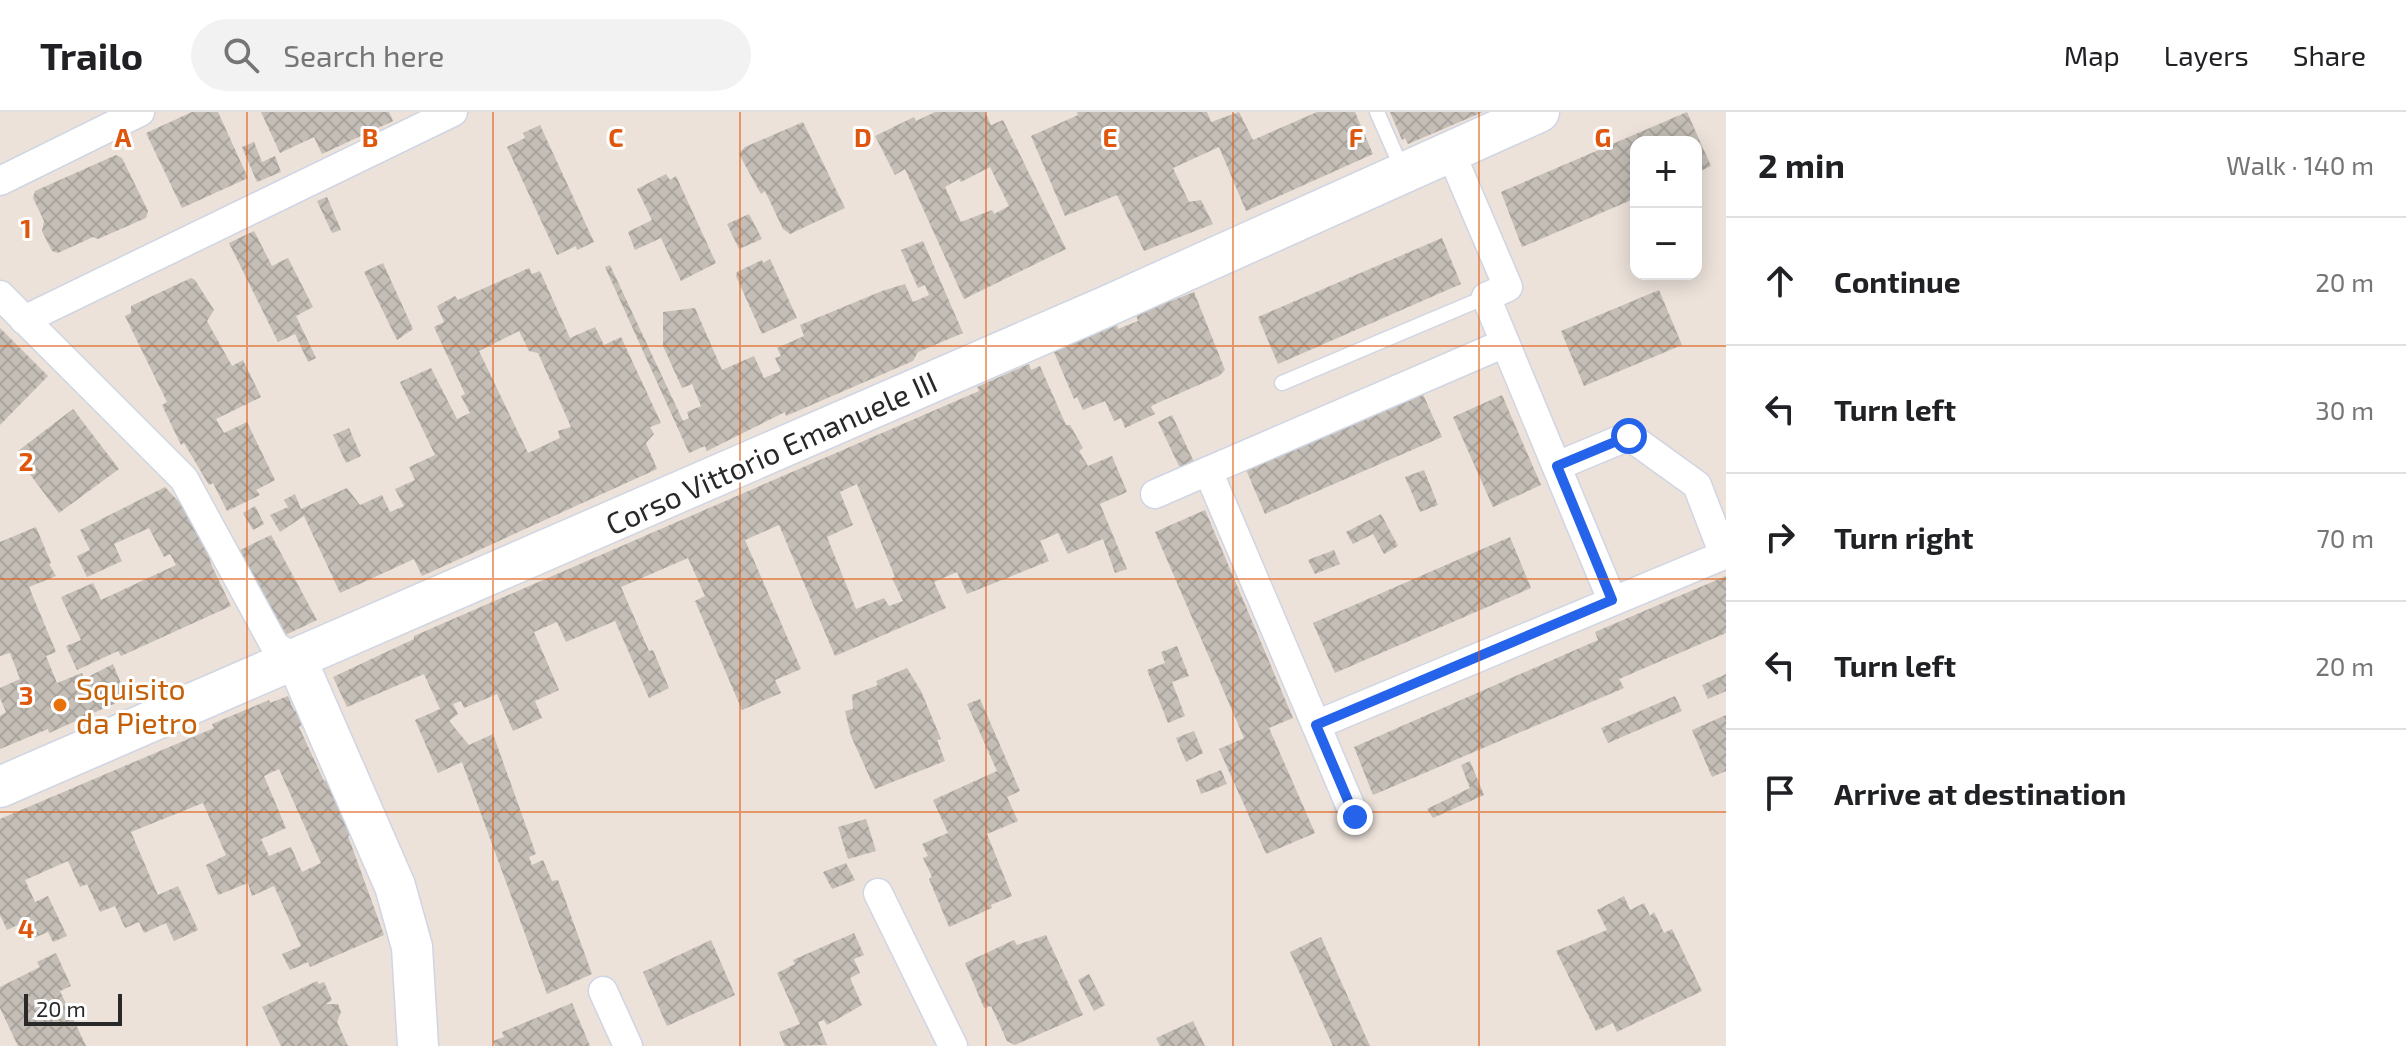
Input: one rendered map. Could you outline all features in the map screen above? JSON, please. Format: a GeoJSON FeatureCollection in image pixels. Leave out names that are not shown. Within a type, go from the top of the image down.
{"type":"FeatureCollection","features":[{"type":"Feature","properties":{"kind":"street"},"geometry":{"type":"LineString","coordinates":[[0,181],[140,112]]}},
{"type":"Feature","properties":{"kind":"street"},"geometry":{"type":"LineString","coordinates":[[24,320],[453,112]]}},
{"type":"Feature","properties":{"kind":"street","name":"Corso Vittorio Emanuele III"},"geometry":{"type":"LineString","coordinates":[[0,787],[1114,303],[1450,151],[1518,116]]}},
{"type":"Feature","properties":{"kind":"street"},"geometry":{"type":"LineString","coordinates":[[1450,151],[1508,287],[1486,297],[1612,600]]}},
{"type":"Feature","properties":{"kind":"street"},"geometry":{"type":"LineString","coordinates":[[0,295],[184,479],[275,646],[296,659],[395,886],[412,947],[418,1046]]}},
{"type":"Feature","properties":{"kind":"street"},"geometry":{"type":"LineString","coordinates":[[1155,494],[1505,343]]}},
{"type":"Feature","properties":{"kind":"street"},"geometry":{"type":"LineString","coordinates":[[1316,725],[1725,554],[1697,485],[1629,436],[1557,466]]}},
{"type":"Feature","properties":{"kind":"street"},"geometry":{"type":"LineString","coordinates":[[1208,471],[1355,817]]}},
{"type":"Feature","properties":{"kind":"street"},"geometry":{"type":"LineString","coordinates":[[878,893],[953,1046]]}},
{"type":"Feature","properties":{"kind":"street"},"geometry":{"type":"LineString","coordinates":[[603,991],[628,1046]]}},
{"type":"Feature","properties":{"kind":"lane"},"geometry":{"type":"LineString","coordinates":[[1377,112],[1403,172]]}},
{"type":"Feature","properties":{"kind":"lane"},"geometry":{"type":"LineString","coordinates":[[1282,383],[1486,297]]}},
{"type":"Feature","properties":{"kind":"building"},"geometry":{"type":"Polygon","coordinates":[[[192,112],[218,112],[248,178],[182,208],[146,133],[192,112]]]}},
{"type":"Feature","properties":{"kind":"building"},"geometry":{"type":"Polygon","coordinates":[[[261,112],[389,112],[393,121],[322,154],[314,137],[280,153],[261,112]]]}},
{"type":"Feature","properties":{"kind":"building"},"geometry":{"type":"Polygon","coordinates":[[[935,112],[985,112],[991,125],[1003,120],[1066,249],[964,299],[905,169],[895,175],[875,136],[914,117],[916,121],[935,112]],[[990,167],[945,187],[961,222],[992,210],[994,214],[1009,206],[990,167]]]}},
{"type":"Feature","properties":{"kind":"building"},"geometry":{"type":"Polygon","coordinates":[[[1077,112],[1207,112],[1211,122],[1239,112],[1253,140],[1317,112],[1355,112],[1373,154],[1246,211],[1219,147],[1173,168],[1189,202],[1201,200],[1213,224],[1144,251],[1117,195],[1065,216],[1031,136],[1078,115],[1077,112]]]}},
{"type":"Feature","properties":{"kind":"building"},"geometry":{"type":"Polygon","coordinates":[[[1390,112],[1483,112],[1408,144],[1405,138],[1402,140],[1390,112]]]}},
{"type":"Feature","properties":{"kind":"building"},"geometry":{"type":"Polygon","coordinates":[[[1687,112],[1698,136],[1631,136],[1687,112]]]}},
{"type":"Feature","properties":{"kind":"building"},"geometry":{"type":"Polygon","coordinates":[[[803,122],[845,208],[790,234],[783,229],[765,191],[761,194],[739,154],[745,147],[803,122]]]}},
{"type":"Feature","properties":{"kind":"building"},"geometry":{"type":"Polygon","coordinates":[[[540,125],[594,242],[557,255],[507,147],[525,138],[523,133],[540,125]]]}},
{"type":"Feature","properties":{"kind":"building"},"geometry":{"type":"Polygon","coordinates":[[[1630,137],[1630,201],[1522,247],[1501,192],[1630,137]]]}},
{"type":"Feature","properties":{"kind":"building"},"geometry":{"type":"Polygon","coordinates":[[[254,142],[262,162],[275,156],[281,172],[257,182],[242,147],[254,142]]]}},
{"type":"Feature","properties":{"kind":"building"},"geometry":{"type":"Polygon","coordinates":[[[1702,146],[1711,166],[1702,170],[1702,146]]]}},
{"type":"Feature","properties":{"kind":"building"},"geometry":{"type":"Polygon","coordinates":[[[116,155],[122,158],[148,211],[146,218],[98,239],[93,237],[58,253],[52,251],[42,231],[44,221],[33,198],[35,191],[116,155]]]}},
{"type":"Feature","properties":{"kind":"building"},"geometry":{"type":"Polygon","coordinates":[[[666,174],[670,180],[676,176],[716,263],[681,281],[661,238],[635,250],[628,232],[652,220],[637,189],[666,174]]]}},
{"type":"Feature","properties":{"kind":"building"},"geometry":{"type":"Polygon","coordinates":[[[327,197],[341,230],[332,233],[317,201],[327,197]]]}},
{"type":"Feature","properties":{"kind":"building"},"geometry":{"type":"Polygon","coordinates":[[[749,214],[762,239],[739,249],[727,224],[749,214]]]}},
{"type":"Feature","properties":{"kind":"building"},"geometry":{"type":"Polygon","coordinates":[[[254,231],[272,266],[288,258],[313,307],[296,316],[316,358],[308,362],[295,334],[278,342],[229,243],[254,231]]]}},
{"type":"Feature","properties":{"kind":"building"},"geometry":{"type":"Polygon","coordinates":[[[1442,238],[1461,284],[1278,364],[1258,317],[1442,238]]]}},
{"type":"Feature","properties":{"kind":"building"},"geometry":{"type":"Polygon","coordinates":[[[923,241],[963,333],[918,352],[913,361],[786,416],[785,412],[707,451],[705,446],[689,453],[605,267],[610,265],[683,421],[689,418],[687,412],[701,406],[692,384],[682,388],[663,346],[663,312],[695,308],[722,370],[754,356],[764,378],[781,371],[775,358],[781,356],[777,348],[804,336],[800,325],[905,284],[913,302],[929,295],[925,285],[918,288],[901,250],[923,241]]]}},
{"type":"Feature","properties":{"kind":"building"},"geometry":{"type":"Polygon","coordinates":[[[770,259],[797,318],[762,334],[736,276],[737,272],[770,259]]]}},
{"type":"Feature","properties":{"kind":"building"},"geometry":{"type":"Polygon","coordinates":[[[383,263],[413,329],[397,340],[364,272],[383,263]]]}},
{"type":"Feature","properties":{"kind":"building"},"geometry":{"type":"Polygon","coordinates":[[[529,268],[532,274],[540,271],[570,338],[595,327],[604,345],[621,337],[661,423],[650,427],[654,434],[646,443],[657,469],[422,576],[414,559],[340,593],[304,516],[280,532],[270,515],[288,507],[284,500],[295,494],[301,509],[347,488],[360,505],[382,495],[390,512],[404,506],[395,489],[415,480],[409,467],[435,455],[400,382],[431,368],[457,419],[470,413],[461,396],[465,394],[434,327],[444,322],[437,306],[455,296],[458,300],[529,268]],[[519,331],[479,351],[528,453],[560,438],[558,431],[571,427],[538,353],[529,351],[519,331]]]}},
{"type":"Feature","properties":{"kind":"building"},"geometry":{"type":"Polygon","coordinates":[[[191,278],[214,310],[207,321],[232,366],[243,360],[261,397],[216,419],[224,433],[247,422],[275,480],[256,490],[260,495],[227,511],[213,483],[209,485],[184,443],[181,445],[162,405],[167,402],[125,316],[131,313],[131,306],[191,278]]]}},
{"type":"Feature","properties":{"kind":"building"},"geometry":{"type":"Polygon","coordinates":[[[1659,290],[1682,345],[1584,386],[1561,331],[1659,290]]]}},
{"type":"Feature","properties":{"kind":"building"},"geometry":{"type":"Polygon","coordinates":[[[1194,292],[1225,370],[1219,376],[1153,405],[1155,414],[1125,428],[1121,418],[1114,421],[1105,401],[1083,410],[1077,397],[1074,399],[1054,352],[1117,325],[1118,329],[1138,321],[1136,315],[1194,292]]]}},
{"type":"Feature","properties":{"kind":"building"},"geometry":{"type":"Polygon","coordinates":[[[0,328],[48,376],[0,425],[0,328]]]}},
{"type":"Feature","properties":{"kind":"building"},"geometry":{"type":"Polygon","coordinates":[[[1029,364],[1031,370],[1040,366],[1066,425],[1070,425],[1083,448],[1079,451],[1088,466],[1112,456],[1127,492],[1100,504],[1127,569],[1115,573],[1103,539],[1068,554],[1058,533],[1040,541],[1049,561],[967,594],[957,572],[934,582],[946,608],[835,656],[779,525],[745,540],[801,669],[775,680],[781,693],[742,710],[695,601],[705,596],[688,558],[621,587],[669,688],[649,698],[615,621],[566,642],[557,622],[534,632],[559,690],[535,701],[542,718],[513,731],[497,694],[464,708],[461,701],[453,704],[458,714],[449,721],[469,745],[493,734],[536,854],[529,857],[532,865],[543,860],[552,881],[558,880],[592,974],[547,994],[462,762],[438,773],[415,720],[440,709],[424,674],[347,707],[333,677],[414,639],[414,636],[979,391],[977,387],[1029,364]],[[857,484],[840,492],[853,525],[827,537],[856,609],[884,598],[889,606],[903,601],[892,578],[895,577],[857,484]]]}},
{"type":"Feature","properties":{"kind":"building"},"geometry":{"type":"Polygon","coordinates":[[[1421,390],[1442,437],[1265,514],[1244,465],[1421,390]]]}},
{"type":"Feature","properties":{"kind":"building"},"geometry":{"type":"Polygon","coordinates":[[[1502,395],[1541,485],[1493,507],[1453,417],[1502,395]]]}},
{"type":"Feature","properties":{"kind":"building"},"geometry":{"type":"Polygon","coordinates":[[[73,409],[119,469],[59,513],[26,469],[30,466],[18,451],[73,409]]]}},
{"type":"Feature","properties":{"kind":"building"},"geometry":{"type":"Polygon","coordinates":[[[1172,415],[1194,462],[1180,468],[1158,422],[1172,415]]]}},
{"type":"Feature","properties":{"kind":"building"},"geometry":{"type":"Polygon","coordinates":[[[349,428],[361,456],[346,463],[333,435],[349,428]]]}},
{"type":"Feature","properties":{"kind":"building"},"geometry":{"type":"Polygon","coordinates":[[[1424,470],[1438,505],[1420,512],[1405,477],[1424,470]]]}},
{"type":"Feature","properties":{"kind":"building"},"geometry":{"type":"Polygon","coordinates":[[[165,487],[179,502],[206,546],[231,606],[121,656],[118,651],[77,670],[66,646],[81,640],[61,597],[93,583],[101,600],[176,565],[170,554],[164,557],[149,528],[114,544],[122,561],[87,577],[77,556],[90,550],[80,530],[165,487]]]}},
{"type":"Feature","properties":{"kind":"building"},"geometry":{"type":"Polygon","coordinates":[[[255,506],[264,524],[253,530],[243,513],[255,506]]]}},
{"type":"Feature","properties":{"kind":"building"},"geometry":{"type":"Polygon","coordinates":[[[1205,510],[1293,718],[1269,728],[1315,833],[1266,854],[1219,749],[1244,738],[1155,532],[1205,510]]]}},
{"type":"Feature","properties":{"kind":"building"},"geometry":{"type":"Polygon","coordinates":[[[1381,514],[1398,546],[1384,554],[1373,534],[1353,544],[1346,532],[1381,514]]]}},
{"type":"Feature","properties":{"kind":"building"},"geometry":{"type":"Polygon","coordinates":[[[36,527],[56,576],[29,587],[56,652],[46,656],[57,683],[82,673],[84,679],[113,664],[127,698],[49,733],[48,729],[0,749],[0,716],[6,712],[0,698],[0,688],[20,679],[10,653],[0,656],[0,542],[36,527]]]}},
{"type":"Feature","properties":{"kind":"building"},"geometry":{"type":"Polygon","coordinates":[[[271,535],[317,620],[281,637],[238,551],[271,535]]]}},
{"type":"Feature","properties":{"kind":"building"},"geometry":{"type":"Polygon","coordinates":[[[1510,537],[1531,588],[1335,673],[1313,623],[1510,537]]]}},
{"type":"Feature","properties":{"kind":"building"},"geometry":{"type":"Polygon","coordinates":[[[1334,550],[1340,564],[1315,574],[1308,560],[1334,550]]]}},
{"type":"Feature","properties":{"kind":"building"},"geometry":{"type":"Polygon","coordinates":[[[1726,576],[1726,633],[1619,679],[1624,688],[1373,795],[1354,747],[1598,640],[1595,632],[1726,576]]]}},
{"type":"Feature","properties":{"kind":"building"},"geometry":{"type":"Polygon","coordinates":[[[1177,646],[1189,676],[1172,682],[1185,716],[1168,723],[1147,670],[1165,663],[1161,652],[1177,646]]]}},
{"type":"Feature","properties":{"kind":"building"},"geometry":{"type":"Polygon","coordinates":[[[907,668],[921,691],[941,739],[937,740],[945,761],[875,789],[851,736],[845,711],[853,709],[852,695],[878,685],[876,681],[907,668]]]}},
{"type":"Feature","properties":{"kind":"building"},"geometry":{"type":"Polygon","coordinates":[[[1726,674],[1726,691],[1708,699],[1702,685],[1726,674]]]}},
{"type":"Feature","properties":{"kind":"building"},"geometry":{"type":"Polygon","coordinates":[[[288,696],[294,711],[297,710],[302,725],[299,727],[324,781],[328,779],[350,835],[384,935],[310,967],[308,962],[290,970],[282,954],[301,946],[274,886],[252,896],[248,883],[218,895],[206,865],[226,855],[203,803],[131,832],[158,895],[178,886],[198,930],[174,941],[166,923],[144,933],[139,922],[125,928],[115,906],[100,912],[87,884],[80,887],[68,861],[25,880],[35,902],[48,896],[67,936],[53,942],[48,932],[29,940],[22,923],[7,930],[0,915],[0,819],[214,728],[212,724],[269,700],[270,703],[288,696]],[[279,769],[264,776],[286,828],[261,839],[269,856],[291,847],[302,872],[321,863],[279,769]]]}},
{"type":"Feature","properties":{"kind":"building"},"geometry":{"type":"Polygon","coordinates":[[[1675,696],[1682,711],[1608,743],[1601,728],[1675,696]]]}},
{"type":"Feature","properties":{"kind":"building"},"geometry":{"type":"Polygon","coordinates":[[[980,699],[1020,791],[1007,797],[1018,821],[987,834],[1012,896],[949,927],[929,879],[932,877],[923,858],[928,856],[922,844],[948,833],[933,800],[997,771],[967,704],[980,699]]]}},
{"type":"Feature","properties":{"kind":"building"},"geometry":{"type":"Polygon","coordinates":[[[1726,715],[1726,771],[1712,777],[1692,730],[1726,715]]]}},
{"type":"Feature","properties":{"kind":"building"},"geometry":{"type":"Polygon","coordinates":[[[1194,731],[1203,753],[1186,762],[1176,738],[1194,731]]]}},
{"type":"Feature","properties":{"kind":"building"},"geometry":{"type":"Polygon","coordinates":[[[1470,761],[1484,795],[1433,818],[1427,809],[1470,788],[1461,765],[1470,761]]]}},
{"type":"Feature","properties":{"kind":"building"},"geometry":{"type":"Polygon","coordinates":[[[1221,770],[1227,784],[1201,794],[1196,780],[1221,770]]]}},
{"type":"Feature","properties":{"kind":"building"},"geometry":{"type":"Polygon","coordinates":[[[866,819],[876,851],[848,859],[838,827],[866,819]]]}},
{"type":"Feature","properties":{"kind":"building"},"geometry":{"type":"Polygon","coordinates":[[[846,863],[855,880],[832,889],[823,872],[846,863]]]}},
{"type":"Feature","properties":{"kind":"building"},"geometry":{"type":"Polygon","coordinates":[[[1624,896],[1630,910],[1644,903],[1650,916],[1654,912],[1664,933],[1672,929],[1702,991],[1617,1032],[1613,1023],[1596,1031],[1556,951],[1607,930],[1597,910],[1624,896]]]}},
{"type":"Feature","properties":{"kind":"building"},"geometry":{"type":"Polygon","coordinates":[[[854,933],[864,955],[854,959],[860,973],[850,978],[862,1005],[827,1025],[824,1020],[818,1022],[827,1045],[785,1046],[779,1032],[800,1024],[777,973],[795,964],[793,960],[854,933]]]}},
{"type":"Feature","properties":{"kind":"building"},"geometry":{"type":"Polygon","coordinates":[[[1046,935],[1083,1015],[1015,1045],[1007,1041],[991,1006],[984,1008],[965,963],[1014,940],[1017,945],[1046,935]]]}},
{"type":"Feature","properties":{"kind":"building"},"geometry":{"type":"Polygon","coordinates":[[[1321,937],[1370,1046],[1333,1046],[1290,952],[1321,937]]]}},
{"type":"Feature","properties":{"kind":"building"},"geometry":{"type":"Polygon","coordinates":[[[711,940],[735,995],[667,1026],[643,972],[711,940]]]}},
{"type":"Feature","properties":{"kind":"building"},"geometry":{"type":"Polygon","coordinates":[[[56,953],[71,986],[60,991],[86,1046],[18,1046],[0,1008],[0,987],[40,967],[37,962],[56,953]]]}},
{"type":"Feature","properties":{"kind":"building"},"geometry":{"type":"Polygon","coordinates":[[[1089,974],[1105,1005],[1094,1011],[1078,980],[1089,974]]]}},
{"type":"Feature","properties":{"kind":"building"},"geometry":{"type":"Polygon","coordinates":[[[317,981],[319,984],[324,982],[332,1000],[326,1004],[338,1004],[341,1012],[337,1022],[348,1046],[281,1046],[262,1007],[317,981]]]}},
{"type":"Feature","properties":{"kind":"building"},"geometry":{"type":"Polygon","coordinates":[[[572,1003],[590,1046],[495,1046],[493,1041],[504,1037],[502,1032],[572,1003]]]}},
{"type":"Feature","properties":{"kind":"building"},"geometry":{"type":"Polygon","coordinates":[[[1193,1021],[1205,1046],[1160,1046],[1156,1038],[1193,1021]]]}},
{"type":"Feature","properties":{"kind":"place","name":"Squisito da Pietro"},"geometry":{"type":"Point","coordinates":[60,705]}},
{"type":"Feature","properties":{"kind":"route"},"geometry":{"type":"LineString","coordinates":[[1355,817],[1316,725],[1612,600],[1557,466],[1629,436]]}}]}
